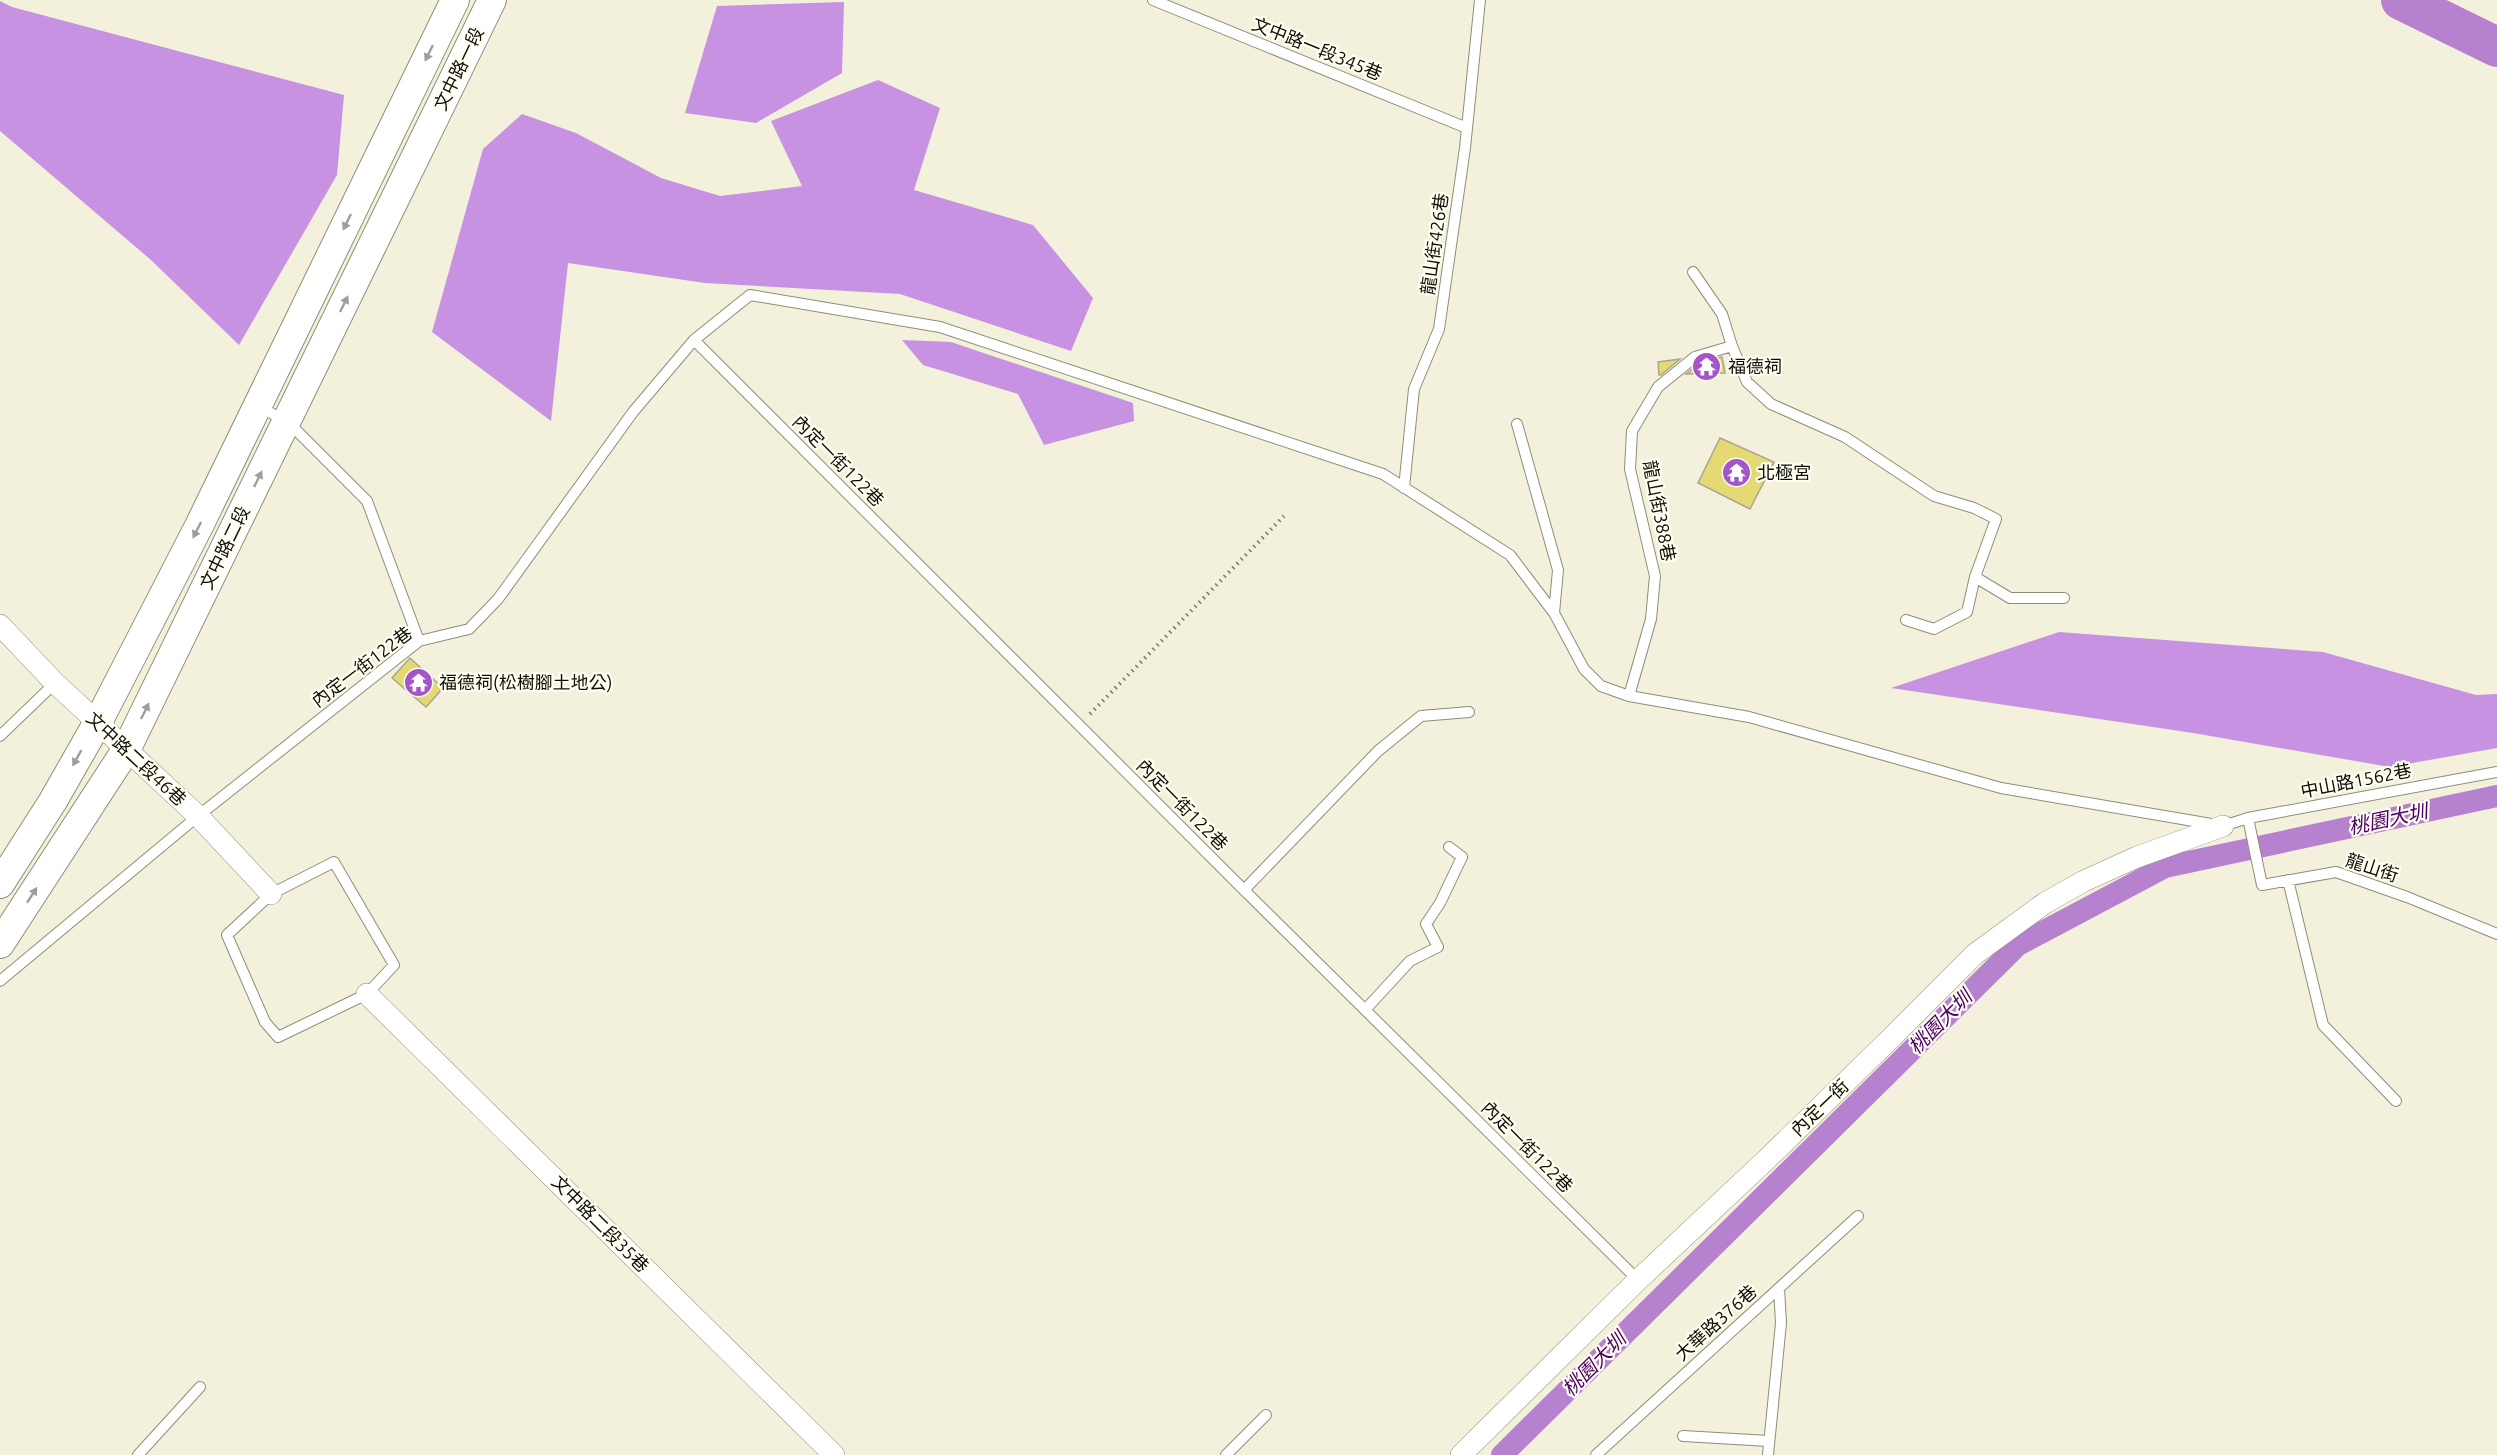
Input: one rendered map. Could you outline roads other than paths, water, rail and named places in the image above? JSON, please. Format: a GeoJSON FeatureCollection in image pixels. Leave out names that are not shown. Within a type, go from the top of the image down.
{"type":"FeatureCollection","features":[{"type":"Feature","properties":{"kind":"street","name":"文中路一段"},"geometry":{"type":"LineString","coordinates":[[390,132],[455,0]]}},
{"type":"Feature","properties":{"kind":"street","name":"文中路一段"},"geometry":{"type":"LineString","coordinates":[[425,138],[492,0]]}},
{"type":"Feature","properties":{"kind":"street","name":"文中路二段"},"geometry":{"type":"LineString","coordinates":[[0,884],[53,801],[98,722],[199,526],[390,132]]}},
{"type":"Feature","properties":{"kind":"street","name":"文中路二段"},"geometry":{"type":"LineString","coordinates":[[0,944],[126,750],[425,138]]}},
{"type":"Feature","properties":{"kind":"street"},"geometry":{"type":"LineString","coordinates":[[361,193],[391,207]]}},
{"type":"Feature","properties":{"kind":"street","name":"文中路二段46巷"},"geometry":{"type":"LineString","coordinates":[[0,625],[55,683],[198,816],[271,894]]}},
{"type":"Feature","properties":{"kind":"street","name":"內定一街"},"geometry":{"type":"LineString","coordinates":[[1461,1455],[1638,1280],[1775,1152],[1975,954],[2045,903],[2084,881],[2137,857],[2223,826]]}},
{"type":"Feature","properties":{"kind":"street","name":"文中路二段35巷"},"geometry":{"type":"LineString","coordinates":[[367,994],[834,1455]]}},
{"type":"Feature","properties":{"kind":"lane","name":"文中路一段345巷"},"geometry":{"type":"LineString","coordinates":[[1154,0],[1467,128]]}},
{"type":"Feature","properties":{"kind":"lane","name":"龍山街426巷"},"geometry":{"type":"LineString","coordinates":[[1404,488],[1414,388],[1439,329],[1467,128],[1480,0]]}},
{"type":"Feature","properties":{"kind":"lane"},"geometry":{"type":"LineString","coordinates":[[1693,272],[1722,314],[1747,382],[1771,404],[1845,437],[1934,496],[1974,508],[1996,519],[1975,577],[1967,612],[1934,629],[1906,620]]}},
{"type":"Feature","properties":{"kind":"lane"},"geometry":{"type":"LineString","coordinates":[[694,340],[750,296],[940,327],[1383,474],[1510,555],[1554,614],[1584,669],[1601,686],[1629,696],[1749,717],[2001,789],[2223,826]]}},
{"type":"Feature","properties":{"kind":"lane","name":"內定一街122巷"},"geometry":{"type":"LineString","coordinates":[[0,981],[198,816],[419,641],[469,629],[498,599],[633,412],[694,340],[1638,1280]]}},
{"type":"Feature","properties":{"kind":"lane","name":"龍山街388巷"},"geometry":{"type":"LineString","coordinates":[[1629,696],[1651,619],[1655,576],[1630,469],[1632,431],[1659,387],[1695,357],[1732,346]]}},
{"type":"Feature","properties":{"kind":"lane"},"geometry":{"type":"LineString","coordinates":[[257,406],[287,421],[367,501],[419,641]]}},
{"type":"Feature","properties":{"kind":"lane"},"geometry":{"type":"LineString","coordinates":[[1517,424],[1558,570],[1554,614]]}},
{"type":"Feature","properties":{"kind":"lane"},"geometry":{"type":"LineString","coordinates":[[1975,577],[2010,598],[2064,598]]}},
{"type":"Feature","properties":{"kind":"lane"},"geometry":{"type":"LineString","coordinates":[[0,736],[55,683]]}},
{"type":"Feature","properties":{"kind":"lane"},"geometry":{"type":"LineString","coordinates":[[1244,890],[1378,751],[1420,716],[1469,712]]}},
{"type":"Feature","properties":{"kind":"lane","name":"中山路1562巷"},"geometry":{"type":"LineString","coordinates":[[2223,826],[2248,819],[2497,772]]}},
{"type":"Feature","properties":{"kind":"lane","name":"龍山街"},"geometry":{"type":"LineString","coordinates":[[2248,819],[2262,885],[2336,872],[2407,897],[2497,934]]}},
{"type":"Feature","properties":{"kind":"lane"},"geometry":{"type":"LineString","coordinates":[[1365,1010],[1410,961],[1438,946],[1425,924],[1440,903],[1462,858],[1449,847]]}},
{"type":"Feature","properties":{"kind":"lane"},"geometry":{"type":"LineString","coordinates":[[334,862],[394,964],[367,994],[278,1037],[266,1022],[227,935],[271,894],[334,862]]}},
{"type":"Feature","properties":{"kind":"lane"},"geometry":{"type":"LineString","coordinates":[[2288,880],[2323,1025],[2396,1101]]}},
{"type":"Feature","properties":{"kind":"lane","name":"大華路376巷"},"geometry":{"type":"LineString","coordinates":[[1596,1455],[1858,1215]]}},
{"type":"Feature","properties":{"kind":"lane"},"geometry":{"type":"LineString","coordinates":[[1768,1455],[1781,1323],[1779,1288]]}},
{"type":"Feature","properties":{"kind":"lane"},"geometry":{"type":"LineString","coordinates":[[138,1455],[200,1387]]}},
{"type":"Feature","properties":{"kind":"lane"},"geometry":{"type":"LineString","coordinates":[[1226,1455],[1266,1415]]}},
{"type":"Feature","properties":{"kind":"lane"},"geometry":{"type":"LineString","coordinates":[[1683,1436],[1769,1442]]}},
{"type":"Feature","properties":{"kind":"waterway"},"geometry":{"type":"LineString","coordinates":[[2401,0],[2497,47]]}},
{"type":"Feature","properties":{"kind":"waterway","name":"桃園大圳"},"geometry":{"type":"LineString","coordinates":[[1502,1455],[2018,945],[2165,867],[2497,796]]}},
{"type":"Feature","properties":{"kind":"place","name":"福德祠"},"geometry":{"type":"Point","coordinates":[1707,367]}},
{"type":"Feature","properties":{"kind":"place","name":"北極宮"},"geometry":{"type":"Point","coordinates":[1736,473]}},
{"type":"Feature","properties":{"kind":"place","name":"福德祠(松樹腳土地公)"},"geometry":{"type":"Point","coordinates":[418,683]}}]}
